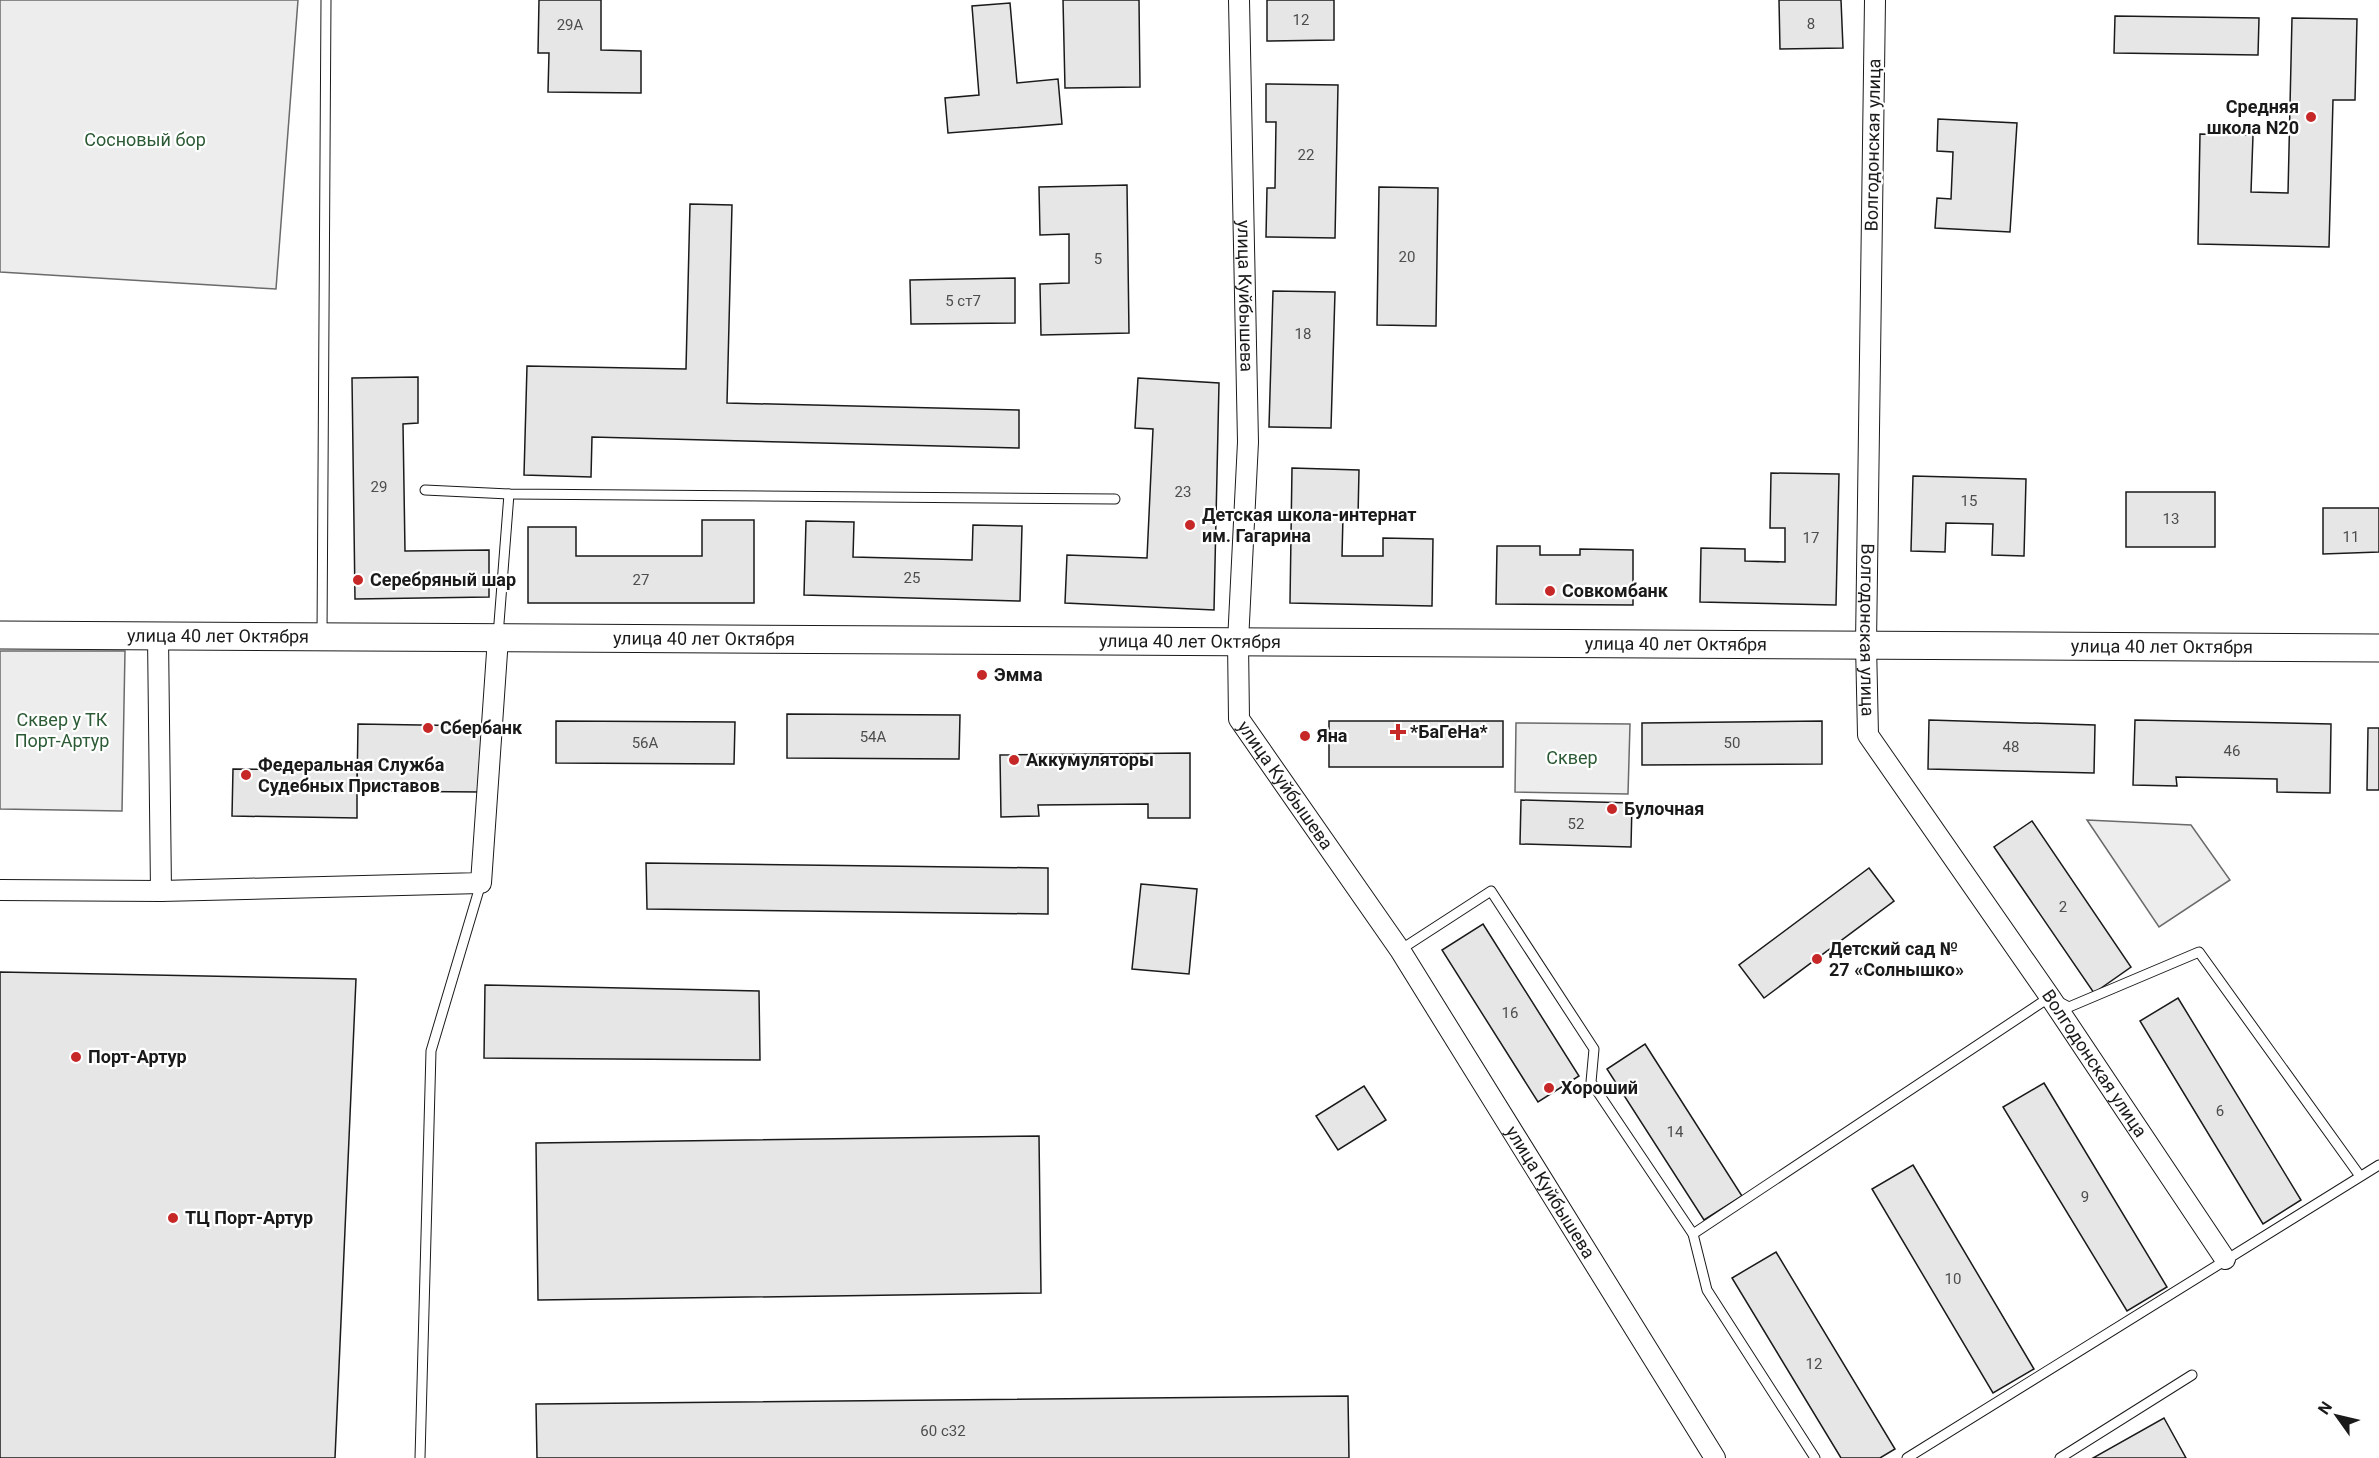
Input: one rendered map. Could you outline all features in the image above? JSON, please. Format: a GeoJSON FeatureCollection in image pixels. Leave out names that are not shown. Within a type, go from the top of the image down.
{"type":"FeatureCollection","features":[{"type":"Feature","properties":{"kind":"main road","name":"улица 40 лет Октября"},"geometry":{"type":"LineString","coordinates":[[0,635],[2379,648]]}},
{"type":"Feature","properties":{"kind":"street","name":"улица Куйбышева"},"geometry":{"type":"LineString","coordinates":[[1239,0],[1248,442],[1238,642],[1239,719],[1400,950],[1715,1458]]}},
{"type":"Feature","properties":{"kind":"street","name":"Волгодонская улица"},"geometry":{"type":"LineString","coordinates":[[1875,0],[1866,644],[1868,735],[2050,997],[2225,1259]]}},
{"type":"Feature","properties":{"kind":"street"},"geometry":{"type":"LineString","coordinates":[[158,636],[161,891]]}},
{"type":"Feature","properties":{"kind":"street"},"geometry":{"type":"LineString","coordinates":[[0,890],[161,891],[481,883],[498,638]]}},
{"type":"Feature","properties":{"kind":"lane"},"geometry":{"type":"LineString","coordinates":[[322,637],[326,0]]}},
{"type":"Feature","properties":{"kind":"lane"},"geometry":{"type":"LineString","coordinates":[[425,490],[509,494],[1115,498]]}},
{"type":"Feature","properties":{"kind":"lane"},"geometry":{"type":"LineString","coordinates":[[498,638],[509,494]]}},
{"type":"Feature","properties":{"kind":"lane"},"geometry":{"type":"LineString","coordinates":[[420,1458],[431,1051],[481,883]]}},
{"type":"Feature","properties":{"kind":"lane"},"geometry":{"type":"LineString","coordinates":[[1400,950],[1491,891],[1594,1049],[1591,1082],[1693,1234],[1707,1290],[1815,1458]]}},
{"type":"Feature","properties":{"kind":"lane"},"geometry":{"type":"LineString","coordinates":[[1693,1234],[2050,997],[2069,1007],[2199,952],[2360,1176]]}},
{"type":"Feature","properties":{"kind":"lane"},"geometry":{"type":"LineString","coordinates":[[1907,1458],[2379,1164]]}},
{"type":"Feature","properties":{"kind":"lane"},"geometry":{"type":"LineString","coordinates":[[2060,1458],[2192,1375]]}},
{"type":"Feature","properties":{"kind":"shaded area","name":"Сосновый бор"},"geometry":{"type":"Polygon","coordinates":[[[0,0],[298,0],[276,289],[0,272],[0,0]]]}},
{"type":"Feature","properties":{"kind":"shaded area","name":"Сквер у ТК Порт-Артур"},"geometry":{"type":"Polygon","coordinates":[[[0,651],[125,651],[122,811],[0,809],[0,651]]]}},
{"type":"Feature","properties":{"kind":"shaded area","name":"Сквер"},"geometry":{"type":"Polygon","coordinates":[[[1516,723],[1630,724],[1628,794],[1515,792],[1516,723]]]}},
{"type":"Feature","properties":{"kind":"shaded area"},"geometry":{"type":"Polygon","coordinates":[[[2087,820],[2191,825],[2230,880],[2159,927],[2087,820]]]}},
{"type":"Feature","properties":{"kind":"building"},"geometry":{"type":"Polygon","coordinates":[[[539,0],[601,0],[601,50],[641,51],[641,93],[548,92],[549,53],[538,53],[539,0]]]}},
{"type":"Feature","properties":{"kind":"building"},"geometry":{"type":"Polygon","coordinates":[[[1063,0],[1139,0],[1140,87],[1065,88],[1063,0]]]}},
{"type":"Feature","properties":{"kind":"building"},"geometry":{"type":"Polygon","coordinates":[[[1267,0],[1334,0],[1334,40],[1267,41],[1267,0]]]}},
{"type":"Feature","properties":{"kind":"building"},"geometry":{"type":"Polygon","coordinates":[[[1779,0],[1841,0],[1843,48],[1780,49],[1779,0]]]}},
{"type":"Feature","properties":{"kind":"building"},"geometry":{"type":"Polygon","coordinates":[[[1010,3],[1017,83],[1058,79],[1062,124],[948,133],[945,98],[979,95],[972,6],[1010,3]]]}},
{"type":"Feature","properties":{"kind":"building"},"geometry":{"type":"Polygon","coordinates":[[[2115,16],[2259,18],[2258,55],[2114,53],[2115,16]]]}},
{"type":"Feature","properties":{"kind":"building","name":"Средняя школа N20"},"geometry":{"type":"Polygon","coordinates":[[[2292,18],[2357,19],[2355,100],[2333,100],[2329,247],[2198,244],[2200,134],[2253,135],[2251,192],[2288,193],[2292,18]]]}},
{"type":"Feature","properties":{"kind":"building"},"geometry":{"type":"Polygon","coordinates":[[[1266,84],[1338,85],[1335,238],[1266,237],[1267,188],[1275,188],[1276,122],[1266,122],[1266,84]]]}},
{"type":"Feature","properties":{"kind":"building"},"geometry":{"type":"Polygon","coordinates":[[[1938,119],[2017,123],[2010,232],[1935,228],[1937,198],[1951,199],[1953,152],[1937,151],[1938,119]]]}},
{"type":"Feature","properties":{"kind":"building"},"geometry":{"type":"Polygon","coordinates":[[[1127,185],[1129,333],[1041,335],[1040,284],[1069,283],[1069,234],[1040,235],[1039,187],[1127,185]]]}},
{"type":"Feature","properties":{"kind":"building"},"geometry":{"type":"Polygon","coordinates":[[[1379,187],[1438,188],[1436,326],[1377,325],[1379,187]]]}},
{"type":"Feature","properties":{"kind":"building"},"geometry":{"type":"Polygon","coordinates":[[[690,204],[732,205],[727,403],[1019,410],[1019,448],[592,437],[591,477],[524,475],[527,366],[686,369],[690,204]]]}},
{"type":"Feature","properties":{"kind":"building"},"geometry":{"type":"Polygon","coordinates":[[[1015,278],[1015,323],[911,324],[910,280],[1015,278]]]}},
{"type":"Feature","properties":{"kind":"building"},"geometry":{"type":"Polygon","coordinates":[[[1273,291],[1335,292],[1331,428],[1269,427],[1273,291]]]}},
{"type":"Feature","properties":{"kind":"building"},"geometry":{"type":"Polygon","coordinates":[[[418,377],[418,423],[403,424],[405,551],[489,550],[489,597],[355,599],[352,378],[418,377]]]}},
{"type":"Feature","properties":{"kind":"building"},"geometry":{"type":"Polygon","coordinates":[[[1138,378],[1219,383],[1214,610],[1065,603],[1067,555],[1147,558],[1153,429],[1135,428],[1138,378]]]}},
{"type":"Feature","properties":{"kind":"building"},"geometry":{"type":"Polygon","coordinates":[[[1292,468],[1359,470],[1358,517],[1343,516],[1342,556],[1383,556],[1383,538],[1433,539],[1432,606],[1290,603],[1292,468]]]}},
{"type":"Feature","properties":{"kind":"building"},"geometry":{"type":"Polygon","coordinates":[[[1771,473],[1839,474],[1836,605],[1700,602],[1701,548],[1745,549],[1745,561],[1785,562],[1785,528],[1770,528],[1771,473]]]}},
{"type":"Feature","properties":{"kind":"building"},"geometry":{"type":"Polygon","coordinates":[[[1913,476],[2026,479],[2024,556],[1992,555],[1993,524],[1946,523],[1945,552],[1911,551],[1913,476]]]}},
{"type":"Feature","properties":{"kind":"building"},"geometry":{"type":"Polygon","coordinates":[[[2126,492],[2215,492],[2215,547],[2126,547],[2126,492]]]}},
{"type":"Feature","properties":{"kind":"building"},"geometry":{"type":"Polygon","coordinates":[[[2323,508],[2379,508],[2379,552],[2323,554],[2323,508]]]}},
{"type":"Feature","properties":{"kind":"building"},"geometry":{"type":"Polygon","coordinates":[[[702,520],[754,520],[754,603],[528,603],[528,527],[576,527],[576,556],[702,556],[702,520]]]}},
{"type":"Feature","properties":{"kind":"building"},"geometry":{"type":"Polygon","coordinates":[[[806,521],[854,522],[853,557],[972,560],[973,525],[1022,526],[1020,601],[804,595],[806,521]]]}},
{"type":"Feature","properties":{"kind":"building"},"geometry":{"type":"Polygon","coordinates":[[[1497,546],[1540,546],[1540,555],[1580,555],[1580,549],[1633,550],[1633,605],[1496,604],[1497,546]]]}},
{"type":"Feature","properties":{"kind":"building"},"geometry":{"type":"Polygon","coordinates":[[[787,714],[960,715],[959,759],[787,758],[787,714]]]}},
{"type":"Feature","properties":{"kind":"building"},"geometry":{"type":"Polygon","coordinates":[[[1929,720],[2095,725],[2094,773],[1928,769],[1929,720]]]}},
{"type":"Feature","properties":{"kind":"building"},"geometry":{"type":"Polygon","coordinates":[[[2135,720],[2331,724],[2330,793],[2277,792],[2277,779],[2176,777],[2177,786],[2133,785],[2135,720]]]}},
{"type":"Feature","properties":{"kind":"building"},"geometry":{"type":"Polygon","coordinates":[[[556,721],[735,722],[734,764],[556,763],[556,721]]]}},
{"type":"Feature","properties":{"kind":"building"},"geometry":{"type":"Polygon","coordinates":[[[1329,721],[1503,721],[1503,767],[1329,767],[1329,721]]]}},
{"type":"Feature","properties":{"kind":"building"},"geometry":{"type":"Polygon","coordinates":[[[1822,721],[1822,764],[1642,765],[1642,723],[1822,721]]]}},
{"type":"Feature","properties":{"kind":"building"},"geometry":{"type":"Polygon","coordinates":[[[358,724],[482,726],[481,792],[357,791],[358,724]]]}},
{"type":"Feature","properties":{"kind":"building"},"geometry":{"type":"Polygon","coordinates":[[[2368,728],[2379,728],[2379,790],[2367,790],[2368,728]]]}},
{"type":"Feature","properties":{"kind":"building"},"geometry":{"type":"Polygon","coordinates":[[[1190,753],[1190,818],[1148,818],[1148,804],[1038,805],[1039,816],[1001,817],[1000,755],[1190,753]]]}},
{"type":"Feature","properties":{"kind":"building"},"geometry":{"type":"Polygon","coordinates":[[[233,769],[357,770],[357,818],[232,816],[233,769]]]}},
{"type":"Feature","properties":{"kind":"building"},"geometry":{"type":"Polygon","coordinates":[[[1521,800],[1632,803],[1631,847],[1520,844],[1521,800]]]}},
{"type":"Feature","properties":{"kind":"building"},"geometry":{"type":"Polygon","coordinates":[[[2032,821],[2131,967],[2094,993],[1994,847],[2032,821]]]}},
{"type":"Feature","properties":{"kind":"building"},"geometry":{"type":"Polygon","coordinates":[[[646,863],[1048,868],[1048,914],[647,909],[646,863]]]}},
{"type":"Feature","properties":{"kind":"building"},"geometry":{"type":"Polygon","coordinates":[[[1869,868],[1894,901],[1764,998],[1739,965],[1869,868]]]}},
{"type":"Feature","properties":{"kind":"building"},"geometry":{"type":"Polygon","coordinates":[[[1141,884],[1197,889],[1189,974],[1132,969],[1141,884]]]}},
{"type":"Feature","properties":{"kind":"building"},"geometry":{"type":"Polygon","coordinates":[[[1483,924],[1579,1076],[1538,1102],[1442,950],[1483,924]]]}},
{"type":"Feature","properties":{"kind":"building","name":"ТЦ Порт-Артур"},"geometry":{"type":"Polygon","coordinates":[[[0,972],[356,979],[335,1458],[0,1458],[0,972]]]}},
{"type":"Feature","properties":{"kind":"building"},"geometry":{"type":"Polygon","coordinates":[[[485,985],[759,991],[760,1060],[484,1058],[485,985]]]}},
{"type":"Feature","properties":{"kind":"building"},"geometry":{"type":"Polygon","coordinates":[[[2178,998],[2301,1200],[2263,1224],[2140,1021],[2178,998]]]}},
{"type":"Feature","properties":{"kind":"building"},"geometry":{"type":"Polygon","coordinates":[[[1645,1044],[1742,1196],[1704,1220],[1607,1069],[1645,1044]]]}},
{"type":"Feature","properties":{"kind":"building"},"geometry":{"type":"Polygon","coordinates":[[[2044,1083],[2167,1287],[2127,1311],[2003,1107],[2044,1083]]]}},
{"type":"Feature","properties":{"kind":"building"},"geometry":{"type":"Polygon","coordinates":[[[1364,1086],[1386,1120],[1338,1150],[1316,1116],[1364,1086]]]}},
{"type":"Feature","properties":{"kind":"building"},"geometry":{"type":"Polygon","coordinates":[[[1039,1136],[1041,1293],[538,1300],[536,1143],[1039,1136]]]}},
{"type":"Feature","properties":{"kind":"building"},"geometry":{"type":"Polygon","coordinates":[[[1913,1165],[2034,1369],[1993,1393],[1872,1189],[1913,1165]]]}},
{"type":"Feature","properties":{"kind":"building"},"geometry":{"type":"Polygon","coordinates":[[[1776,1252],[1895,1449],[1880,1458],[1841,1458],[1732,1278],[1776,1252]]]}},
{"type":"Feature","properties":{"kind":"building"},"geometry":{"type":"Polygon","coordinates":[[[1348,1396],[1349,1458],[537,1458],[536,1404],[1348,1396]]]}},
{"type":"Feature","properties":{"kind":"building"},"geometry":{"type":"Polygon","coordinates":[[[2164,1418],[2186,1458],[2093,1458],[2164,1418]]]}},
{"type":"Feature","properties":{"kind":"place","name":"Средняя школа N20"},"geometry":{"type":"Point","coordinates":[2311,117]}},
{"type":"Feature","properties":{"kind":"place","name":"Детская школа-интернат им. Гагарина"},"geometry":{"type":"Point","coordinates":[1190,525]}},
{"type":"Feature","properties":{"kind":"place","name":"Серебряный шар"},"geometry":{"type":"Point","coordinates":[358,580]}},
{"type":"Feature","properties":{"kind":"place","name":"Совкомбанк"},"geometry":{"type":"Point","coordinates":[1550,591]}},
{"type":"Feature","properties":{"kind":"place","name":"Эмма"},"geometry":{"type":"Point","coordinates":[982,675]}},
{"type":"Feature","properties":{"kind":"place","name":"Сбербанк"},"geometry":{"type":"Point","coordinates":[428,728]}},
{"type":"Feature","properties":{"kind":"place","name":"*БаГеНа*"},"geometry":{"type":"Point","coordinates":[1398,732]}},
{"type":"Feature","properties":{"kind":"place","name":"Яна"},"geometry":{"type":"Point","coordinates":[1305,736]}},
{"type":"Feature","properties":{"kind":"place","name":"Аккумуляторы"},"geometry":{"type":"Point","coordinates":[1014,760]}},
{"type":"Feature","properties":{"kind":"place","name":"Федеральная Служба Судебных Приставов"},"geometry":{"type":"Point","coordinates":[246,775]}},
{"type":"Feature","properties":{"kind":"place","name":"Булочная"},"geometry":{"type":"Point","coordinates":[1612,809]}},
{"type":"Feature","properties":{"kind":"place","name":"Детский сад № 27 «Солнышко»"},"geometry":{"type":"Point","coordinates":[1817,959]}},
{"type":"Feature","properties":{"kind":"place","name":"Порт-Артур"},"geometry":{"type":"Point","coordinates":[76,1057]}},
{"type":"Feature","properties":{"kind":"place","name":"Хороший"},"geometry":{"type":"Point","coordinates":[1549,1088]}},
{"type":"Feature","properties":{"kind":"place","name":"ТЦ Порт-Артур"},"geometry":{"type":"Point","coordinates":[173,1218]}}]}
